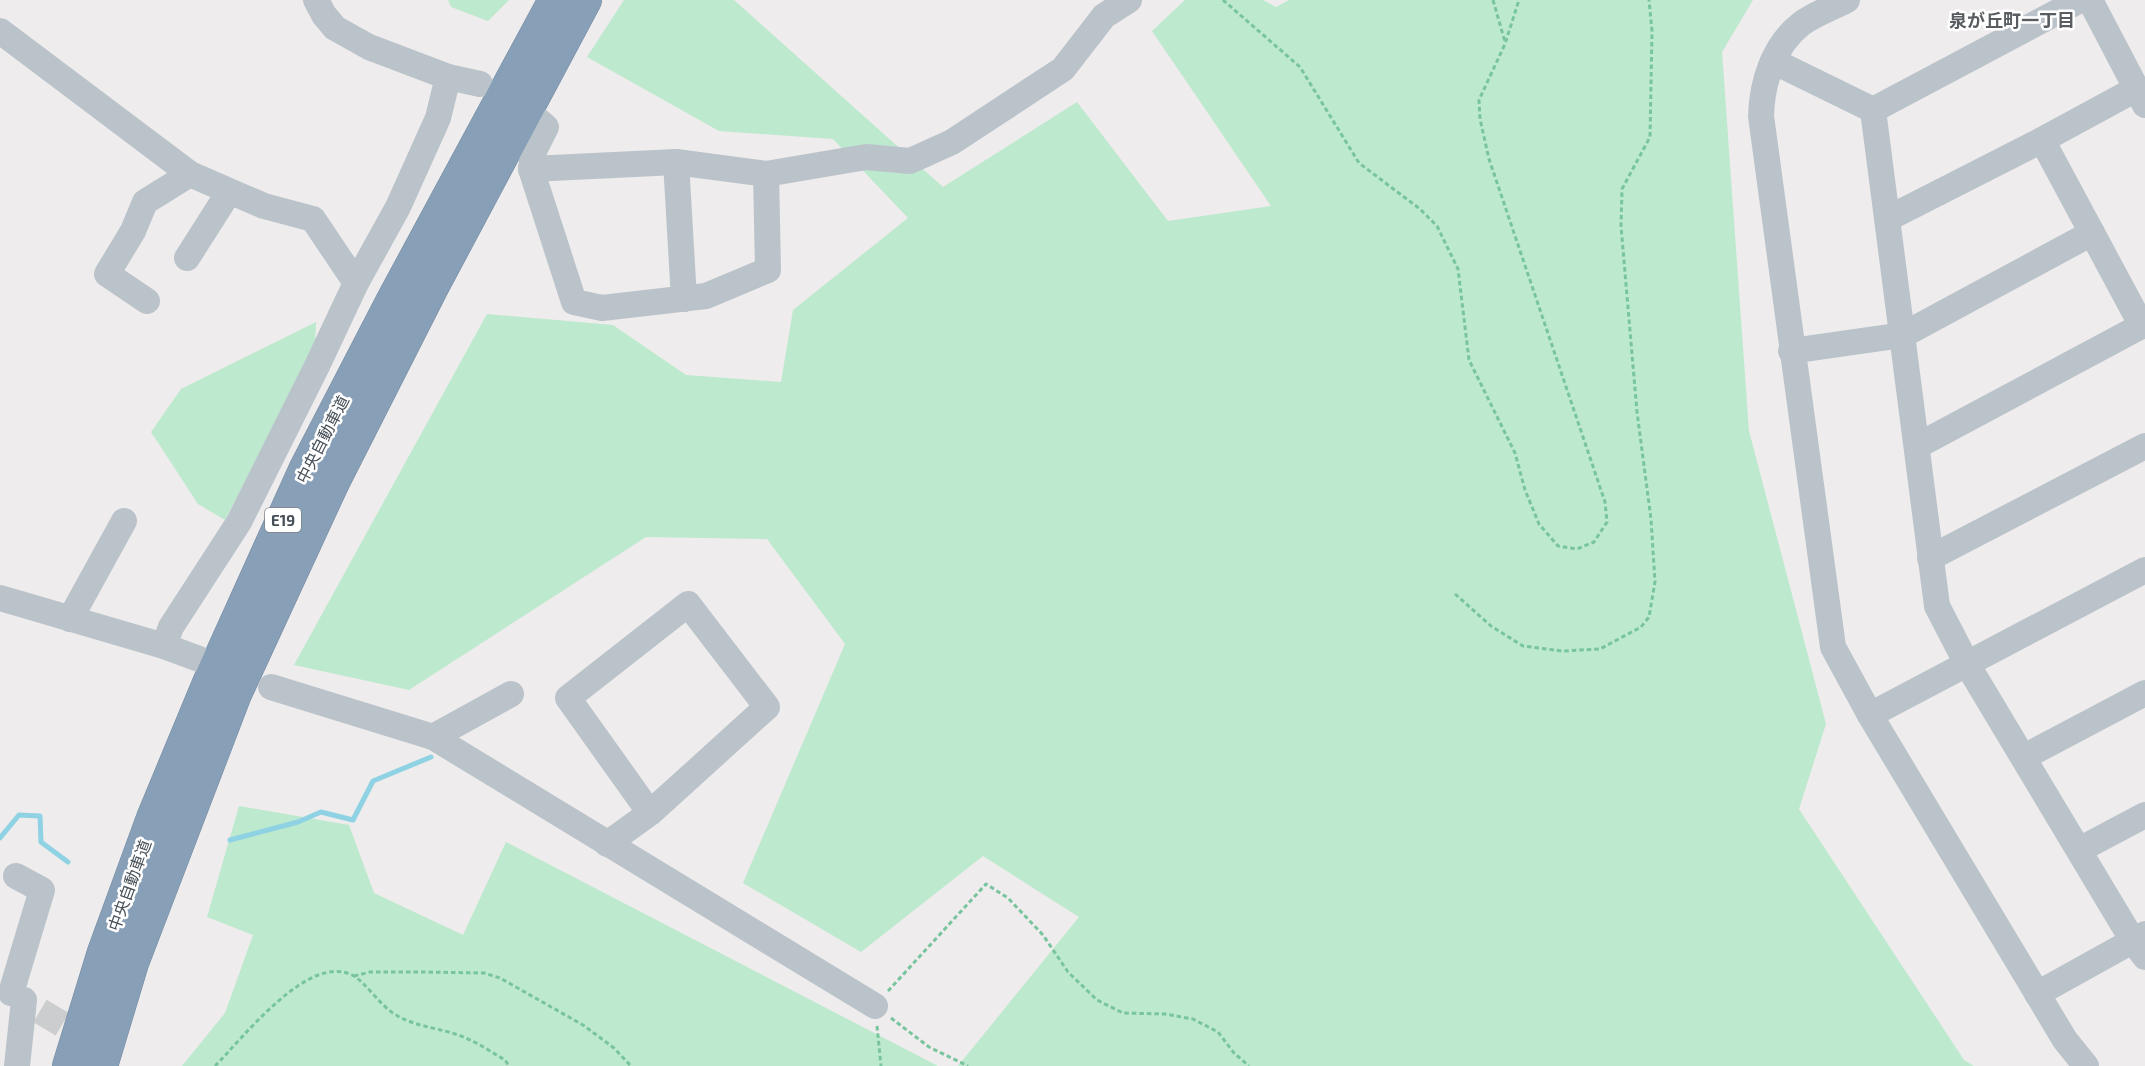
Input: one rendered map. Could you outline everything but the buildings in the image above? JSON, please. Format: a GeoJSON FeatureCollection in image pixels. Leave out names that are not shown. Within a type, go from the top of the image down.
{"type":"FeatureCollection","features":[{"type":"Feature","properties":{"kind":"highway","name":"中央自動車道"},"geometry":{"type":"LineString","coordinates":[[69,1066],[104,952],[153,818],[208,683],[306,468],[393,300],[555,0]]}},
{"type":"Feature","properties":{"kind":"highway","name":"中央自動車道"},"geometry":{"type":"LineString","coordinates":[[101,1066],[132,963],[235,694],[344,462],[432,287],[585,0]]}},
{"type":"Feature","properties":{"kind":"street"},"geometry":{"type":"LineString","coordinates":[[316,0],[324,15],[335,28],[369,47],[448,77],[480,84]]}},
{"type":"Feature","properties":{"kind":"street"},"geometry":{"type":"LineString","coordinates":[[531,169],[675,162],[766,174],[866,157],[910,162],[952,142],[1063,69],[1104,16],[1129,0]]}},
{"type":"Feature","properties":{"kind":"street"},"geometry":{"type":"LineString","coordinates":[[1847,0],[1802,24],[1786,39],[1766,76],[1761,98],[1761,116],[1791,351],[1833,647],[1870,715],[2037,994],[2065,1040],[2086,1066]]}},
{"type":"Feature","properties":{"kind":"street"},"geometry":{"type":"LineString","coordinates":[[1873,110],[2080,0]]}},
{"type":"Feature","properties":{"kind":"street"},"geometry":{"type":"LineString","coordinates":[[1887,219],[2042,140],[2141,97],[2090,0]]}},
{"type":"Feature","properties":{"kind":"street"},"geometry":{"type":"LineString","coordinates":[[0,31],[190,174],[264,206],[313,219],[356,283]]}},
{"type":"Feature","properties":{"kind":"street"},"geometry":{"type":"LineString","coordinates":[[1773,61],[1873,110]]}},
{"type":"Feature","properties":{"kind":"street"},"geometry":{"type":"LineString","coordinates":[[164,646],[171,627],[238,522],[356,283],[398,207],[438,118],[448,77]]}},
{"type":"Feature","properties":{"kind":"street"},"geometry":{"type":"LineString","coordinates":[[1873,110],[1937,606],[1967,664],[2079,850],[2141,944],[2037,994]]}},
{"type":"Feature","properties":{"kind":"street"},"geometry":{"type":"LineString","coordinates":[[534,117],[546,127],[532,153],[531,169],[574,302],[602,308],[706,296],[768,270],[766,174]]}},
{"type":"Feature","properties":{"kind":"street"},"geometry":{"type":"LineString","coordinates":[[1917,446],[2143,325],[2042,140]]}},
{"type":"Feature","properties":{"kind":"street"},"geometry":{"type":"LineString","coordinates":[[675,162],[684,299]]}},
{"type":"Feature","properties":{"kind":"street"},"geometry":{"type":"LineString","coordinates":[[147,301],[107,274],[133,231],[145,202],[190,174]]}},
{"type":"Feature","properties":{"kind":"street"},"geometry":{"type":"LineString","coordinates":[[187,258],[229,192]]}},
{"type":"Feature","properties":{"kind":"street"},"geometry":{"type":"LineString","coordinates":[[1791,351],[1903,335],[2092,233]]}},
{"type":"Feature","properties":{"kind":"street"},"geometry":{"type":"LineString","coordinates":[[1930,558],[2145,446]]}},
{"type":"Feature","properties":{"kind":"street"},"geometry":{"type":"LineString","coordinates":[[70,619],[124,521]]}},
{"type":"Feature","properties":{"kind":"street"},"geometry":{"type":"LineString","coordinates":[[1870,715],[2145,570]]}},
{"type":"Feature","properties":{"kind":"street"},"geometry":{"type":"LineString","coordinates":[[0,598],[164,646],[199,659]]}},
{"type":"Feature","properties":{"kind":"street"},"geometry":{"type":"LineString","coordinates":[[607,844],[650,813],[767,707],[688,604],[568,698],[650,813]]}},
{"type":"Feature","properties":{"kind":"street"},"geometry":{"type":"LineString","coordinates":[[272,687],[433,737],[875,1006]]}},
{"type":"Feature","properties":{"kind":"street"},"geometry":{"type":"LineString","coordinates":[[2024,757],[2145,693]]}},
{"type":"Feature","properties":{"kind":"street"},"geometry":{"type":"LineString","coordinates":[[433,737],[511,694]]}},
{"type":"Feature","properties":{"kind":"street"},"geometry":{"type":"LineString","coordinates":[[2079,850],[2145,815]]}},
{"type":"Feature","properties":{"kind":"street"},"geometry":{"type":"LineString","coordinates":[[16,876],[42,890],[19,998],[17,1066]]}},
{"type":"Feature","properties":{"kind":"path"},"geometry":{"type":"LineString","coordinates":[[1223,0],[1300,67],[1359,163],[1420,208],[1437,226],[1458,269],[1469,360],[1515,453],[1525,490],[1539,524],[1558,546],[1577,549],[1594,542],[1607,522],[1605,502],[1489,159],[1479,119],[1479,100],[1505,44],[1519,0]]}},
{"type":"Feature","properties":{"kind":"path"},"geometry":{"type":"LineString","coordinates":[[1493,0],[1505,44]]}},
{"type":"Feature","properties":{"kind":"path"},"geometry":{"type":"LineString","coordinates":[[1455,594],[1491,626],[1523,646],[1562,651],[1600,649],[1641,627],[1649,617],[1655,582],[1651,519],[1637,412],[1621,226],[1622,189],[1650,137],[1652,31],[1648,0]]}},
{"type":"Feature","properties":{"kind":"path"},"geometry":{"type":"LineString","coordinates":[[881,1066],[875,1006],[986,884],[1008,898],[1043,936],[1068,972],[1096,1000],[1123,1013],[1165,1014],[1193,1019],[1218,1032],[1234,1053],[1249,1066]]}},
{"type":"Feature","properties":{"kind":"path"},"geometry":{"type":"LineString","coordinates":[[215,1066],[289,990],[314,975],[343,972],[354,976],[376,999],[396,1015],[423,1026],[461,1036],[505,1060],[509,1066]]}},
{"type":"Feature","properties":{"kind":"path"},"geometry":{"type":"LineString","coordinates":[[354,976],[370,972],[422,972],[483,973],[500,978],[583,1025],[614,1048],[631,1066]]}},
{"type":"Feature","properties":{"kind":"path"},"geometry":{"type":"LineString","coordinates":[[875,1006],[929,1047],[968,1066]]}},
{"type":"Feature","properties":{"kind":"green space"},"geometry":{"type":"Polygon","coordinates":[[[448,0],[509,0],[488,21],[451,7],[448,0]]]}},
{"type":"Feature","properties":{"kind":"green space"},"geometry":{"type":"Polygon","coordinates":[[[624,0],[734,0],[943,187],[1077,102],[1168,221],[1271,206],[1152,31],[1185,0],[1263,0],[1276,7],[1289,0],[1753,0],[1722,52],[1749,431],[1826,724],[1799,809],[1964,1060],[1974,1066],[958,1066],[1079,917],[983,856],[861,952],[743,883],[845,644],[767,539],[646,537],[409,690],[294,665],[487,314],[613,325],[686,375],[781,382],[793,310],[908,218],[833,139],[719,131],[587,57],[624,0]]]}},
{"type":"Feature","properties":{"kind":"green space"},"geometry":{"type":"Polygon","coordinates":[[[316,322],[315,347],[225,520],[198,504],[151,432],[181,389],[316,322]]]}},
{"type":"Feature","properties":{"kind":"green space"},"geometry":{"type":"Polygon","coordinates":[[[239,806],[349,825],[374,893],[463,935],[506,842],[938,1066],[182,1066],[225,1013],[253,935],[207,917],[239,806]]]}},
{"type":"Feature","properties":{"kind":"waterway"},"geometry":{"type":"LineString","coordinates":[[230,840],[298,822],[321,812],[353,820],[373,781],[431,757]]}},
{"type":"Feature","properties":{"kind":"waterway"},"geometry":{"type":"LineString","coordinates":[[0,838],[19,815],[40,816],[41,842],[68,862]]}},
{"type":"Feature","properties":{"kind":"tunnel"},"geometry":{"type":"LineString","coordinates":[[40,1011],[94,1043]]}},
{"type":"Feature","properties":{"kind":"district","name":"泉が丘町一丁目"},"geometry":{"type":"Point","coordinates":[2012,20]}}]}
